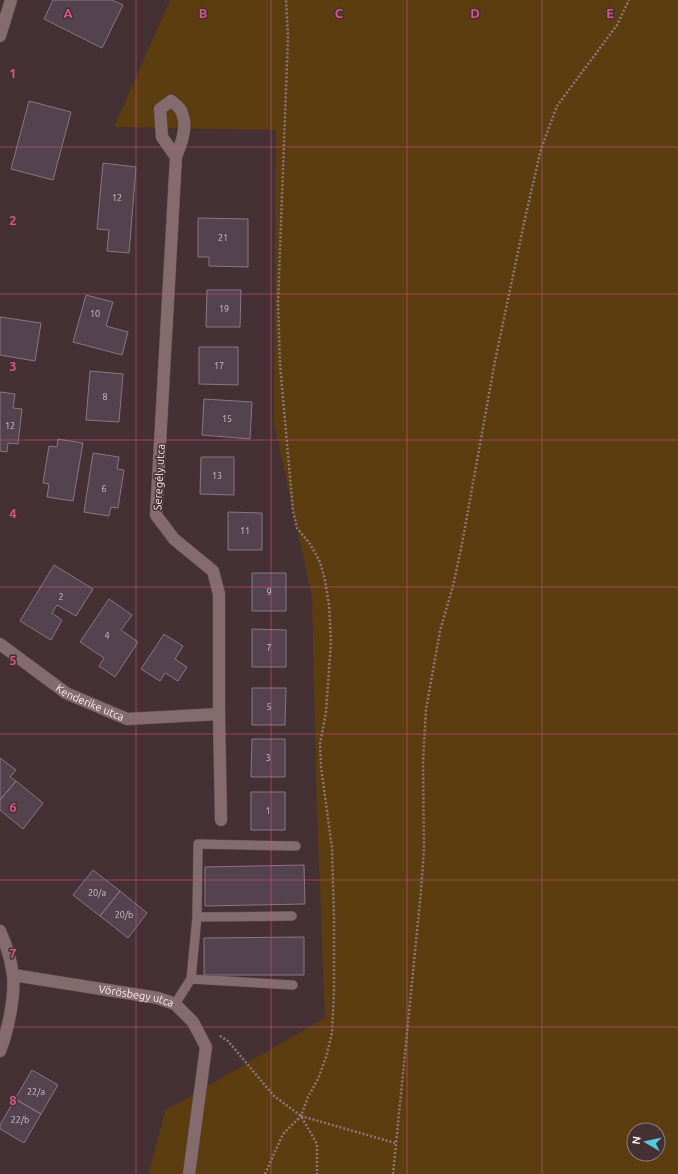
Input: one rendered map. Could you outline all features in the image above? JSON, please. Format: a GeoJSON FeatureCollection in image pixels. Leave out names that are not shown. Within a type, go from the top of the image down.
{"type":"FeatureCollection","features":[{"type":"Feature","properties":{"kind":"street"},"geometry":{"type":"LineString","coordinates":[[0,36],[11,0]]}},
{"type":"Feature","properties":{"kind":"street","name":"Seregély utca"},"geometry":{"type":"LineString","coordinates":[[176,157],[156,515],[174,539],[213,571],[219,594],[221,820]]}},
{"type":"Feature","properties":{"kind":"street","name":"Kenderike utca"},"geometry":{"type":"LineString","coordinates":[[0,644],[66,693],[127,719],[219,714]]}},
{"type":"Feature","properties":{"kind":"street"},"geometry":{"type":"LineString","coordinates":[[0,931],[6,943],[13,976],[12,1004],[5,1039],[0,1051]]}},
{"type":"Feature","properties":{"kind":"street","name":"Vörösbegy utca"},"geometry":{"type":"LineString","coordinates":[[13,976],[158,998],[175,1004],[193,1022],[206,1047],[189,1174]]}},
{"type":"Feature","properties":{"kind":"lane"},"geometry":{"type":"LineString","coordinates":[[175,1004],[191,978],[197,917],[198,844],[296,846]]}},
{"type":"Feature","properties":{"kind":"lane"},"geometry":{"type":"LineString","coordinates":[[197,917],[292,916]]}},
{"type":"Feature","properties":{"kind":"lane"},"geometry":{"type":"LineString","coordinates":[[191,978],[293,985]]}},
{"type":"Feature","properties":{"kind":"path"},"geometry":{"type":"LineString","coordinates":[[265,1174],[282,1134],[301,1116],[308,1097],[318,1079],[326,1057],[332,1033],[334,991],[332,848],[321,767],[320,744],[326,712],[331,642],[329,605],[325,580],[320,562],[310,544],[297,528],[293,511],[280,364],[278,303],[288,36],[286,0]]}},
{"type":"Feature","properties":{"kind":"path"},"geometry":{"type":"LineString","coordinates":[[392,1174],[421,891],[424,849],[423,762],[426,709],[435,657],[462,544],[499,346],[541,149],[557,106],[617,24],[629,0]]}},
{"type":"Feature","properties":{"kind":"path"},"geometry":{"type":"LineString","coordinates":[[193,1022],[228,1040],[274,1096],[301,1116],[395,1143]]}},
{"type":"Feature","properties":{"kind":"path"},"geometry":{"type":"LineString","coordinates":[[301,1116],[317,1144],[316,1174]]}},
{"type":"Feature","properties":{"kind":"shaded area"},"geometry":{"type":"Polygon","coordinates":[[[170,0],[678,0],[678,1174],[148,1174],[166,1110],[325,1018],[317,812],[312,597],[274,423],[276,130],[114,127],[170,0]]]}},
{"type":"Feature","properties":{"kind":"building"},"geometry":{"type":"Polygon","coordinates":[[[53,0],[112,0],[123,5],[102,48],[44,19],[53,0]]]}},
{"type":"Feature","properties":{"kind":"building"},"geometry":{"type":"Polygon","coordinates":[[[29,101],[71,112],[53,180],[11,169],[29,101]]]}},
{"type":"Feature","properties":{"kind":"building"},"geometry":{"type":"Polygon","coordinates":[[[103,163],[136,167],[129,253],[107,251],[109,230],[97,229],[103,163]]]}},
{"type":"Feature","properties":{"kind":"building"},"geometry":{"type":"Polygon","coordinates":[[[198,218],[248,219],[248,267],[209,266],[209,257],[198,257],[198,218]]]}},
{"type":"Feature","properties":{"kind":"building"},"geometry":{"type":"Polygon","coordinates":[[[207,290],[241,290],[240,327],[206,327],[207,290]]]}},
{"type":"Feature","properties":{"kind":"building"},"geometry":{"type":"Polygon","coordinates":[[[86,295],[113,302],[106,326],[128,332],[122,355],[73,342],[86,295]]]}},
{"type":"Feature","properties":{"kind":"building"},"geometry":{"type":"Polygon","coordinates":[[[0,317],[41,323],[35,361],[0,355],[0,317]]]}},
{"type":"Feature","properties":{"kind":"building"},"geometry":{"type":"Polygon","coordinates":[[[199,347],[238,347],[238,385],[199,384],[199,347]]]}},
{"type":"Feature","properties":{"kind":"building"},"geometry":{"type":"Polygon","coordinates":[[[90,371],[123,374],[119,422],[86,420],[90,371]]]}},
{"type":"Feature","properties":{"kind":"building"},"geometry":{"type":"Polygon","coordinates":[[[0,392],[15,394],[13,408],[22,409],[18,444],[8,443],[7,452],[0,451],[0,392]]]}},
{"type":"Feature","properties":{"kind":"building"},"geometry":{"type":"Polygon","coordinates":[[[204,399],[252,402],[250,439],[202,435],[204,399]]]}},
{"type":"Feature","properties":{"kind":"building"},"geometry":{"type":"Polygon","coordinates":[[[58,439],[83,443],[73,501],[47,497],[49,484],[43,483],[49,446],[57,447],[58,439]]]}},
{"type":"Feature","properties":{"kind":"building"},"geometry":{"type":"Polygon","coordinates":[[[93,453],[119,457],[117,469],[124,470],[118,508],[111,507],[109,516],[84,512],[93,453]]]}},
{"type":"Feature","properties":{"kind":"building"},"geometry":{"type":"Polygon","coordinates":[[[201,457],[234,457],[234,495],[200,494],[201,457]]]}},
{"type":"Feature","properties":{"kind":"building"},"geometry":{"type":"Polygon","coordinates":[[[228,512],[262,513],[262,550],[228,550],[228,512]]]}},
{"type":"Feature","properties":{"kind":"building"},"geometry":{"type":"Polygon","coordinates":[[[54,565],[93,589],[76,616],[57,605],[52,613],[62,620],[51,640],[20,621],[54,565]]]}},
{"type":"Feature","properties":{"kind":"building"},"geometry":{"type":"Polygon","coordinates":[[[252,573],[286,573],[286,611],[252,611],[252,573]]]}},
{"type":"Feature","properties":{"kind":"building"},"geometry":{"type":"Polygon","coordinates":[[[109,599],[132,615],[121,630],[138,642],[115,677],[99,666],[104,658],[80,642],[109,599]]]}},
{"type":"Feature","properties":{"kind":"building"},"geometry":{"type":"Polygon","coordinates":[[[252,629],[286,630],[286,667],[252,667],[252,629]]]}},
{"type":"Feature","properties":{"kind":"building"},"geometry":{"type":"Polygon","coordinates":[[[164,634],[183,646],[175,659],[187,667],[178,681],[165,673],[160,681],[141,669],[164,634]]]}},
{"type":"Feature","properties":{"kind":"building"},"geometry":{"type":"Polygon","coordinates":[[[252,688],[286,688],[285,725],[252,725],[252,688]]]}},
{"type":"Feature","properties":{"kind":"building"},"geometry":{"type":"Polygon","coordinates":[[[252,739],[285,739],[285,777],[251,777],[252,739]]]}},
{"type":"Feature","properties":{"kind":"building"},"geometry":{"type":"Polygon","coordinates":[[[0,758],[16,770],[10,777],[16,781],[0,800],[0,758]]]}},
{"type":"Feature","properties":{"kind":"building"},"geometry":{"type":"Polygon","coordinates":[[[16,781],[43,803],[23,829],[0,810],[0,800],[16,781]]]}},
{"type":"Feature","properties":{"kind":"building"},"geometry":{"type":"Polygon","coordinates":[[[251,792],[285,792],[285,830],[251,830],[251,792]]]}},
{"type":"Feature","properties":{"kind":"building"},"geometry":{"type":"Polygon","coordinates":[[[304,865],[305,904],[205,906],[205,867],[304,865]]]}},
{"type":"Feature","properties":{"kind":"building"},"geometry":{"type":"Polygon","coordinates":[[[93,870],[120,891],[100,916],[73,895],[93,870]]]}},
{"type":"Feature","properties":{"kind":"building"},"geometry":{"type":"Polygon","coordinates":[[[120,891],[147,913],[128,938],[100,916],[120,891]]]}},
{"type":"Feature","properties":{"kind":"building"},"geometry":{"type":"Polygon","coordinates":[[[304,937],[304,975],[204,975],[204,938],[304,937]]]}},
{"type":"Feature","properties":{"kind":"building"},"geometry":{"type":"Polygon","coordinates":[[[32,1070],[58,1085],[41,1114],[15,1099],[32,1070]]]}},
{"type":"Feature","properties":{"kind":"building"},"geometry":{"type":"Polygon","coordinates":[[[15,1099],[41,1114],[24,1143],[0,1129],[0,1125],[15,1099]]]}}]}
